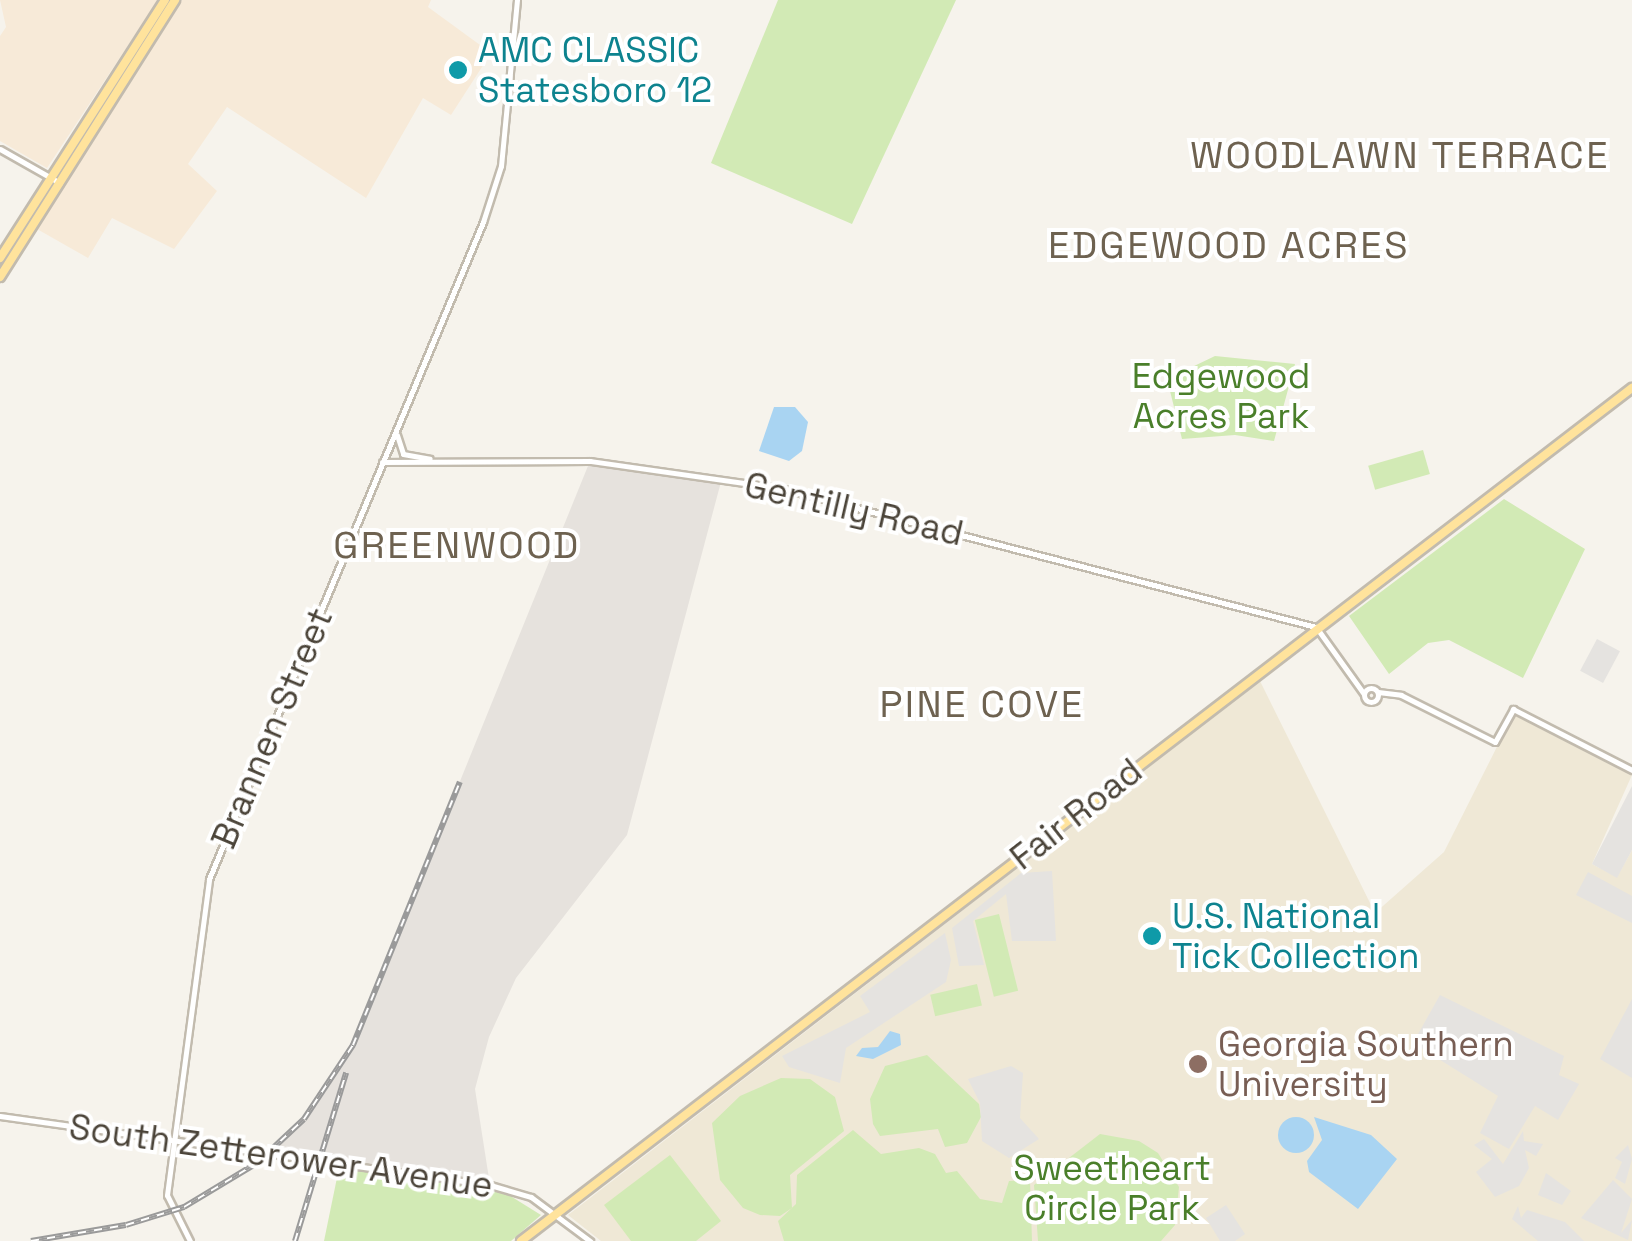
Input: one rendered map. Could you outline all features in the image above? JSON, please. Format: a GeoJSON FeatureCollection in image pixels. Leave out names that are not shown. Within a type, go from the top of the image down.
{"type":"FeatureCollection","features":[{"type":"Feature","properties":{"kind":"main road"},"geometry":{"type":"LineString","coordinates":[[0,277],[165,0]]}},
{"type":"Feature","properties":{"kind":"main road"},"geometry":{"type":"LineString","coordinates":[[0,258],[56,181],[174,0]]}},
{"type":"Feature","properties":{"kind":"main road","name":"Fair Road"},"geometry":{"type":"LineString","coordinates":[[521,1241],[1632,388]]}},
{"type":"Feature","properties":{"kind":"street","name":"Brannen Street"},"geometry":{"type":"LineString","coordinates":[[190,1241],[167,1195],[209,879],[502,166],[517,0]]}},
{"type":"Feature","properties":{"kind":"street"},"geometry":{"type":"LineString","coordinates":[[0,149],[56,181]]}},
{"type":"Feature","properties":{"kind":"street"},"geometry":{"type":"LineString","coordinates":[[400,420],[396,440],[403,454],[458,461]]}},
{"type":"Feature","properties":{"kind":"street","name":"Gentilly Road"},"geometry":{"type":"LineString","coordinates":[[382,462],[590,460],[780,488],[1316,627]]}},
{"type":"Feature","properties":{"kind":"street"},"geometry":{"type":"LineString","coordinates":[[1316,627],[1365,689],[1368,702],[1382,694]]}},
{"type":"Feature","properties":{"kind":"street"},"geometry":{"type":"LineString","coordinates":[[1365,689],[1401,695],[1496,742],[1512,709],[1632,770]]}},
{"type":"Feature","properties":{"kind":"street","name":"South Zetterower Avenue"},"geometry":{"type":"LineString","coordinates":[[0,1116],[490,1184],[530,1197],[590,1241]]}},
{"type":"Feature","properties":{"kind":"shaded area"},"geometry":{"type":"Polygon","coordinates":[[[0,0],[158,0],[47,168],[0,141],[0,36],[6,27],[0,0]]]}},
{"type":"Feature","properties":{"kind":"shaded area"},"geometry":{"type":"Polygon","coordinates":[[[182,0],[431,0],[428,7],[491,53],[451,115],[423,98],[366,198],[227,107],[188,164],[217,191],[174,249],[112,218],[88,258],[37,229],[182,0]]]}},
{"type":"Feature","properties":{"kind":"shaded area"},"geometry":{"type":"Polygon","coordinates":[[[590,461],[722,478],[627,835],[516,978],[489,1037],[475,1089],[490,1185],[267,1154],[318,1102],[361,1025],[590,461]]]}},
{"type":"Feature","properties":{"kind":"shaded area"},"geometry":{"type":"Polygon","coordinates":[[[1597,639],[1620,651],[1603,683],[1580,671],[1597,639]]]}},
{"type":"Feature","properties":{"kind":"shaded area","name":"Georgia Southern University"},"geometry":{"type":"Polygon","coordinates":[[[1260,681],[1375,913],[1444,852],[1514,713],[1632,775],[1592,864],[1617,877],[1632,850],[1632,1241],[601,1241],[568,1215],[1260,681]]]}},
{"type":"Feature","properties":{"kind":"shaded area"},"geometry":{"type":"Polygon","coordinates":[[[1632,786],[1632,850],[1617,878],[1592,864],[1632,786]]]}},
{"type":"Feature","properties":{"kind":"shaded area"},"geometry":{"type":"Polygon","coordinates":[[[1052,871],[1056,941],[1012,941],[1006,894],[973,921],[984,965],[959,966],[952,928],[1021,873],[1052,871]]]}},
{"type":"Feature","properties":{"kind":"shaded area"},"geometry":{"type":"Polygon","coordinates":[[[1588,872],[1632,896],[1632,923],[1576,895],[1588,872]]]}},
{"type":"Feature","properties":{"kind":"shaded area"},"geometry":{"type":"Polygon","coordinates":[[[945,933],[951,960],[946,982],[846,1048],[840,1083],[789,1067],[782,1056],[870,1012],[860,996],[945,933]]]}},
{"type":"Feature","properties":{"kind":"shaded area"},"geometry":{"type":"Polygon","coordinates":[[[1440,995],[1564,1056],[1559,1075],[1579,1084],[1558,1120],[1535,1106],[1509,1149],[1480,1133],[1498,1096],[1413,1043],[1440,995]]]}},
{"type":"Feature","properties":{"kind":"shaded area"},"geometry":{"type":"Polygon","coordinates":[[[1632,999],[1632,1078],[1600,1059],[1632,999]]]}},
{"type":"Feature","properties":{"kind":"shaded area"},"geometry":{"type":"Polygon","coordinates":[[[1011,1066],[1023,1073],[1020,1118],[1039,1139],[1009,1158],[982,1141],[980,1103],[968,1079],[1011,1066]]]}},
{"type":"Feature","properties":{"kind":"shaded area"},"geometry":{"type":"Polygon","coordinates":[[[1523,1131],[1524,1141],[1543,1144],[1536,1156],[1525,1150],[1529,1168],[1519,1186],[1495,1197],[1476,1172],[1492,1159],[1474,1145],[1484,1139],[1503,1164],[1523,1131]]]}},
{"type":"Feature","properties":{"kind":"shaded area"},"geometry":{"type":"Polygon","coordinates":[[[1628,1145],[1632,1159],[1625,1184],[1615,1178],[1622,1162],[1615,1158],[1628,1145]]]}},
{"type":"Feature","properties":{"kind":"shaded area"},"geometry":{"type":"Polygon","coordinates":[[[1546,1173],[1571,1191],[1562,1205],[1538,1195],[1546,1173]]]}},
{"type":"Feature","properties":{"kind":"shaded area"},"geometry":{"type":"Polygon","coordinates":[[[1613,1180],[1632,1199],[1621,1233],[1632,1220],[1628,1240],[1581,1218],[1613,1180]]]}},
{"type":"Feature","properties":{"kind":"shaded area"},"geometry":{"type":"Polygon","coordinates":[[[1226,1205],[1245,1234],[1235,1241],[1220,1241],[1206,1218],[1226,1205]]]}},
{"type":"Feature","properties":{"kind":"shaded area"},"geometry":{"type":"Polygon","coordinates":[[[1518,1206],[1521,1218],[1527,1210],[1565,1222],[1584,1241],[1538,1241],[1512,1219],[1518,1206]]]}},
{"type":"Feature","properties":{"kind":"green space"},"geometry":{"type":"Polygon","coordinates":[[[778,0],[956,0],[852,224],[711,163],[778,0]]]}},
{"type":"Feature","properties":{"kind":"green space","name":"Edgewood Acres Park"},"geometry":{"type":"Polygon","coordinates":[[[1215,356],[1295,364],[1274,441],[1235,435],[1182,439],[1167,379],[1215,356]]]}},
{"type":"Feature","properties":{"kind":"green space"},"geometry":{"type":"Polygon","coordinates":[[[1423,450],[1430,474],[1375,490],[1368,466],[1423,450]]]}},
{"type":"Feature","properties":{"kind":"green space"},"geometry":{"type":"Polygon","coordinates":[[[1504,499],[1585,549],[1523,678],[1449,640],[1428,643],[1389,674],[1349,616],[1504,499]]]}},
{"type":"Feature","properties":{"kind":"green space"},"geometry":{"type":"Polygon","coordinates":[[[999,914],[1018,991],[994,997],[975,920],[999,914]]]}},
{"type":"Feature","properties":{"kind":"green space"},"geometry":{"type":"Polygon","coordinates":[[[977,984],[982,1005],[935,1016],[930,995],[977,984]]]}},
{"type":"Feature","properties":{"kind":"green space"},"geometry":{"type":"Polygon","coordinates":[[[927,1055],[979,1104],[981,1117],[967,1143],[945,1147],[938,1129],[880,1136],[873,1124],[870,1099],[885,1066],[927,1055]]]}},
{"type":"Feature","properties":{"kind":"green space"},"geometry":{"type":"Polygon","coordinates":[[[781,1078],[810,1079],[835,1097],[844,1131],[790,1175],[792,1208],[780,1216],[760,1215],[743,1208],[720,1180],[712,1123],[740,1096],[781,1078]]]}},
{"type":"Feature","properties":{"kind":"green space"},"geometry":{"type":"Polygon","coordinates":[[[853,1130],[881,1154],[919,1148],[935,1154],[946,1173],[957,1171],[980,1199],[1002,1203],[1009,1181],[1030,1180],[1032,1241],[784,1241],[778,1221],[796,1204],[797,1175],[853,1130]]]}},
{"type":"Feature","properties":{"kind":"green space","name":"Sweetheart Circle Park"},"geometry":{"type":"Polygon","coordinates":[[[1100,1134],[1139,1141],[1158,1153],[1179,1187],[1175,1225],[1161,1241],[1038,1241],[1034,1185],[1100,1134]]]}},
{"type":"Feature","properties":{"kind":"green space"},"geometry":{"type":"Polygon","coordinates":[[[670,1155],[721,1221],[696,1241],[631,1241],[604,1205],[670,1155]]]}},
{"type":"Feature","properties":{"kind":"green space"},"geometry":{"type":"Polygon","coordinates":[[[339,1168],[504,1192],[541,1215],[511,1241],[324,1241],[339,1168]]]}},
{"type":"Feature","properties":{"kind":"water"},"geometry":{"type":"Polygon","coordinates":[[[774,407],[795,407],[808,422],[802,451],[789,461],[759,451],[774,407]]]}},
{"type":"Feature","properties":{"kind":"water"},"geometry":{"type":"Polygon","coordinates":[[[890,1031],[900,1034],[901,1045],[873,1059],[856,1056],[862,1048],[878,1047],[890,1031]]]}},
{"type":"Feature","properties":{"kind":"water"},"geometry":{"type":"Polygon","coordinates":[[[1296,1117],[1309,1122],[1314,1135],[1309,1148],[1296,1153],[1283,1148],[1278,1135],[1283,1122],[1296,1117]]]}},
{"type":"Feature","properties":{"kind":"water"},"geometry":{"type":"Polygon","coordinates":[[[1314,1117],[1371,1135],[1397,1159],[1358,1209],[1309,1172],[1307,1161],[1322,1140],[1314,1117]]]}},
{"type":"Feature","properties":{"kind":"railway"},"geometry":{"type":"LineString","coordinates":[[31,1241],[126,1225],[184,1207],[257,1163],[304,1119],[353,1045],[460,782]]}},
{"type":"Feature","properties":{"kind":"railway"},"geometry":{"type":"LineString","coordinates":[[295,1241],[346,1073]]}},
{"type":"Feature","properties":{"kind":"place","name":"AMC CLASSIC Statesboro 12"},"geometry":{"type":"Point","coordinates":[458,70]}},
{"type":"Feature","properties":{"kind":"place","name":"U.S. National Tick Collection"},"geometry":{"type":"Point","coordinates":[1152,936]}},
{"type":"Feature","properties":{"kind":"place","name":"Georgia Southern University"},"geometry":{"type":"Point","coordinates":[1198,1064]}},
{"type":"Feature","properties":{"kind":"district","name":"WOODLAWN TERRACE"},"geometry":{"type":"Point","coordinates":[1400,156]}},
{"type":"Feature","properties":{"kind":"district","name":"EDGEWOOD ACRES"},"geometry":{"type":"Point","coordinates":[1229,246]}},
{"type":"Feature","properties":{"kind":"district","name":"GREENWOOD"},"geometry":{"type":"Point","coordinates":[457,546]}},
{"type":"Feature","properties":{"kind":"district","name":"PINE COVE"},"geometry":{"type":"Point","coordinates":[982,705]}}]}
